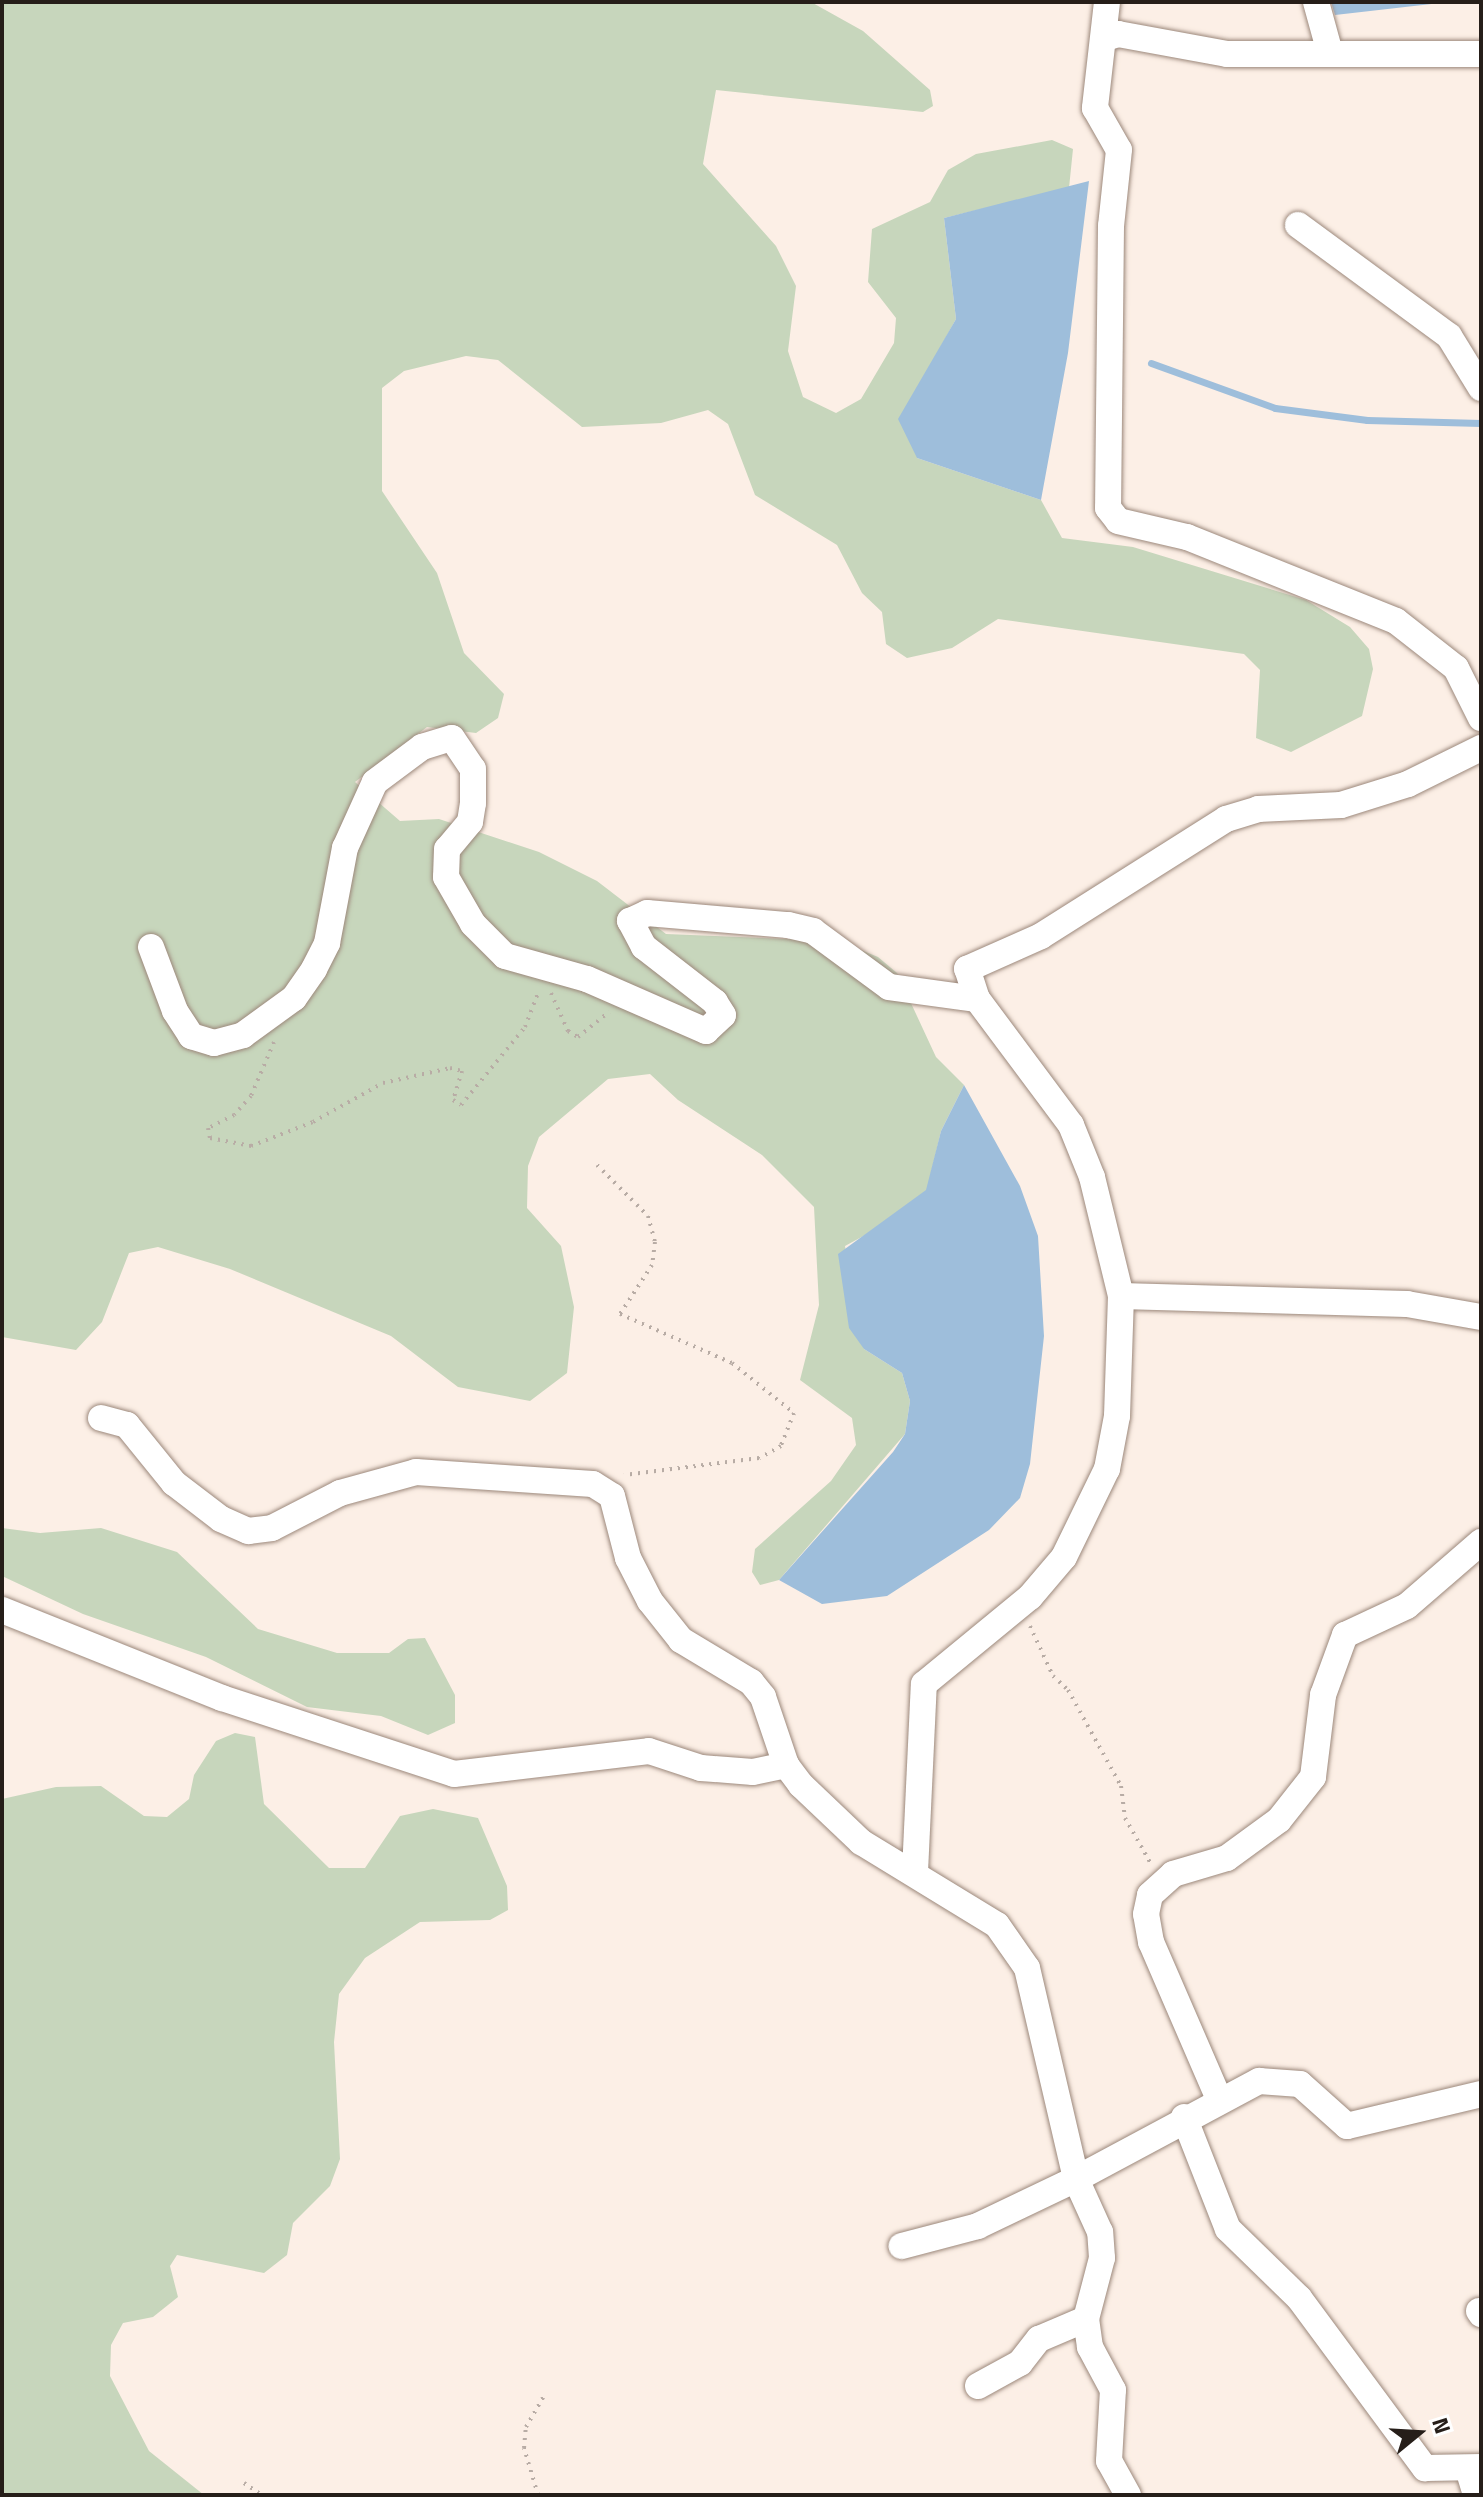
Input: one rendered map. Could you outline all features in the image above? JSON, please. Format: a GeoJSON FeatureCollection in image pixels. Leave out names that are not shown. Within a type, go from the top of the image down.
{"type":"FeatureCollection","features":[{"type":"Feature","properties":{"kind":"street"},"geometry":{"type":"LineString","coordinates":[[1107,2],[1106,38],[1095,108],[1119,150],[1111,226],[1108,508],[1118,521],[1187,537],[1396,621],[1456,668],[1481,718]]}},
{"type":"Feature","properties":{"kind":"street"},"geometry":{"type":"LineString","coordinates":[[1316,2],[1330,53]]}},
{"type":"Feature","properties":{"kind":"street"},"geometry":{"type":"LineString","coordinates":[[1106,38],[1118,34],[1227,54],[1481,54]]}},
{"type":"Feature","properties":{"kind":"street"},"geometry":{"type":"LineString","coordinates":[[1298,225],[1449,336],[1481,388]]}},
{"type":"Feature","properties":{"kind":"street"},"geometry":{"type":"LineString","coordinates":[[151,947],[175,1011],[191,1036],[214,1043],[243,1035],[294,998],[314,969],[327,943],[345,848],[375,782],[410,754],[452,738],[473,769],[473,803],[470,822],[447,849],[446,877],[473,924],[505,956],[617,991],[692,1029],[706,1031],[723,1015],[631,931],[630,921],[647,913],[813,931],[889,987],[977,999]]}},
{"type":"Feature","properties":{"kind":"street"},"geometry":{"type":"LineString","coordinates":[[915,1872],[924,1684],[1019,1606],[1064,1557],[1107,1469],[1117,1416],[1121,1296],[1110,1237],[1071,1125],[977,999],[967,969],[1041,936],[1226,819],[1258,809],[1341,805],[1408,784],[1481,748]]}},
{"type":"Feature","properties":{"kind":"street"},"geometry":{"type":"LineString","coordinates":[[1121,1296],[1407,1304],[1481,1317]]}},
{"type":"Feature","properties":{"kind":"street"},"geometry":{"type":"LineString","coordinates":[[101,1418],[127,1425],[174,1483],[221,1519],[248,1531],[272,1528],[326,1498],[403,1473],[473,1473],[604,1489],[618,1508],[628,1558],[650,1601],[681,1640],[757,1690],[786,1765],[861,1842],[915,1872],[1014,1943],[1049,2042],[1076,2179],[1100,2232],[1102,2258],[1086,2319],[1090,2347],[1113,2390],[1109,2461],[1128,2495]]}},
{"type":"Feature","properties":{"kind":"street"},"geometry":{"type":"LineString","coordinates":[[1219,2099],[1147,1927],[1150,1895],[1159,1882],[1227,1858],[1279,1820],[1313,1777],[1323,1695],[1345,1635],[1407,1606],[1481,1542]]}},
{"type":"Feature","properties":{"kind":"street"},"geometry":{"type":"LineString","coordinates":[[2,1610],[222,1698],[454,1774],[649,1751],[701,1768],[753,1772],[786,1765]]}},
{"type":"Feature","properties":{"kind":"street"},"geometry":{"type":"LineString","coordinates":[[902,2246],[978,2226],[1076,2179],[1184,2117],[1259,2081],[1300,2084],[1347,2126],[1481,2094]]}},
{"type":"Feature","properties":{"kind":"street"},"geometry":{"type":"LineString","coordinates":[[1184,2117],[1228,2229],[1299,2298],[1425,2468],[1475,2478]]}},
{"type":"Feature","properties":{"kind":"street"},"geometry":{"type":"LineString","coordinates":[[978,2386],[1020,2363],[1039,2339],[1086,2319]]}},
{"type":"Feature","properties":{"kind":"path"},"geometry":{"type":"LineString","coordinates":[[278,1034],[251,1096],[234,1115],[208,1128],[210,1138],[251,1146],[313,1122],[383,1083],[450,1068],[462,1071],[453,1100],[461,1105],[525,1027],[532,996],[541,990],[552,993],[568,1031],[578,1037],[607,1015],[617,991]]}},
{"type":"Feature","properties":{"kind":"path"},"geometry":{"type":"LineString","coordinates":[[597,1165],[648,1216],[655,1242],[652,1265],[620,1314],[732,1363],[794,1413],[781,1446],[759,1458],[672,1474],[617,1475],[604,1489]]}},
{"type":"Feature","properties":{"kind":"path"},"geometry":{"type":"LineString","coordinates":[[1019,1606],[1053,1676],[1068,1690],[1121,1786],[1125,1818],[1159,1882]]}},
{"type":"Feature","properties":{"kind":"path"},"geometry":{"type":"LineString","coordinates":[[538,2495],[524,2448],[526,2427],[545,2394]]}},
{"type":"Feature","properties":{"kind":"path"},"geometry":{"type":"LineString","coordinates":[[244,2483],[262,2495]]}},
{"type":"Feature","properties":{"kind":"green space"},"geometry":{"type":"Polygon","coordinates":[[[2,2],[811,2],[863,31],[930,90],[933,106],[923,112],[716,90],[703,164],[776,246],[796,286],[788,351],[803,397],[836,413],[861,399],[894,343],[896,318],[868,282],[872,229],[930,202],[948,170],[976,154],[1052,140],[1073,149],[1069,188],[944,218],[956,319],[930,366],[917,458],[1041,500],[1062,538],[1133,547],[1306,600],[1350,627],[1369,649],[1373,669],[1362,716],[1291,752],[1256,738],[1260,670],[1244,654],[998,619],[952,648],[907,658],[886,644],[882,612],[862,593],[837,545],[755,495],[728,424],[708,410],[661,423],[582,427],[498,360],[466,356],[404,371],[382,388],[382,491],[437,573],[464,653],[504,694],[498,718],[476,733],[427,727],[355,782],[400,821],[439,819],[539,852],[597,881],[666,934],[839,941],[878,957],[897,973],[936,1057],[964,1085],[941,1131],[927,1190],[891,1221],[845,1246],[864,1349],[902,1373],[910,1401],[905,1434],[779,1580],[760,1585],[752,1572],[755,1549],[831,1481],[856,1445],[852,1418],[800,1380],[819,1305],[814,1207],[762,1155],[678,1100],[650,1074],[608,1079],[539,1137],[528,1166],[527,1208],[561,1246],[574,1307],[567,1373],[530,1401],[458,1387],[391,1336],[230,1269],[158,1247],[129,1253],[102,1322],[76,1350],[2,1337],[2,2]]]}},
{"type":"Feature","properties":{"kind":"green space"},"geometry":{"type":"Polygon","coordinates":[[[2,1528],[40,1533],[101,1528],[177,1552],[258,1629],[337,1653],[389,1653],[408,1639],[425,1638],[455,1695],[455,1723],[428,1735],[381,1716],[307,1707],[206,1657],[83,1614],[2,1576],[2,1528]]]}},
{"type":"Feature","properties":{"kind":"green space"},"geometry":{"type":"Polygon","coordinates":[[[235,1733],[255,1737],[264,1804],[329,1868],[365,1868],[400,1816],[433,1809],[478,1818],[507,1886],[508,1910],[490,1920],[420,1922],[365,1958],[339,1994],[334,2042],[340,2159],[330,2186],[293,2223],[287,2255],[264,2273],[177,2255],[170,2266],[178,2297],[153,2317],[123,2323],[111,2345],[110,2376],[149,2451],[204,2495],[2,2495],[2,1799],[56,1787],[101,1786],[144,1816],[167,1817],[189,1799],[194,1775],[216,1741],[235,1733]]]}},
{"type":"Feature","properties":{"kind":"water"},"geometry":{"type":"Polygon","coordinates":[[[1331,2],[1449,2],[1335,15],[1331,2]]]}},
{"type":"Feature","properties":{"kind":"water"},"geometry":{"type":"Polygon","coordinates":[[[1089,181],[1068,353],[1041,500],[917,458],[898,419],[956,319],[944,218],[1089,181]]]}},
{"type":"Feature","properties":{"kind":"water"},"geometry":{"type":"Polygon","coordinates":[[[964,1085],[1020,1186],[1038,1236],[1044,1336],[1030,1464],[1020,1498],[989,1530],[887,1596],[822,1604],[779,1580],[893,1452],[905,1434],[910,1401],[902,1373],[864,1349],[849,1328],[838,1254],[926,1190],[941,1131],[964,1085]]]}},
{"type":"Feature","properties":{"kind":"waterway"},"geometry":{"type":"LineString","coordinates":[[1151,363],[1275,408],[1367,420],[1481,423]]}}]}
